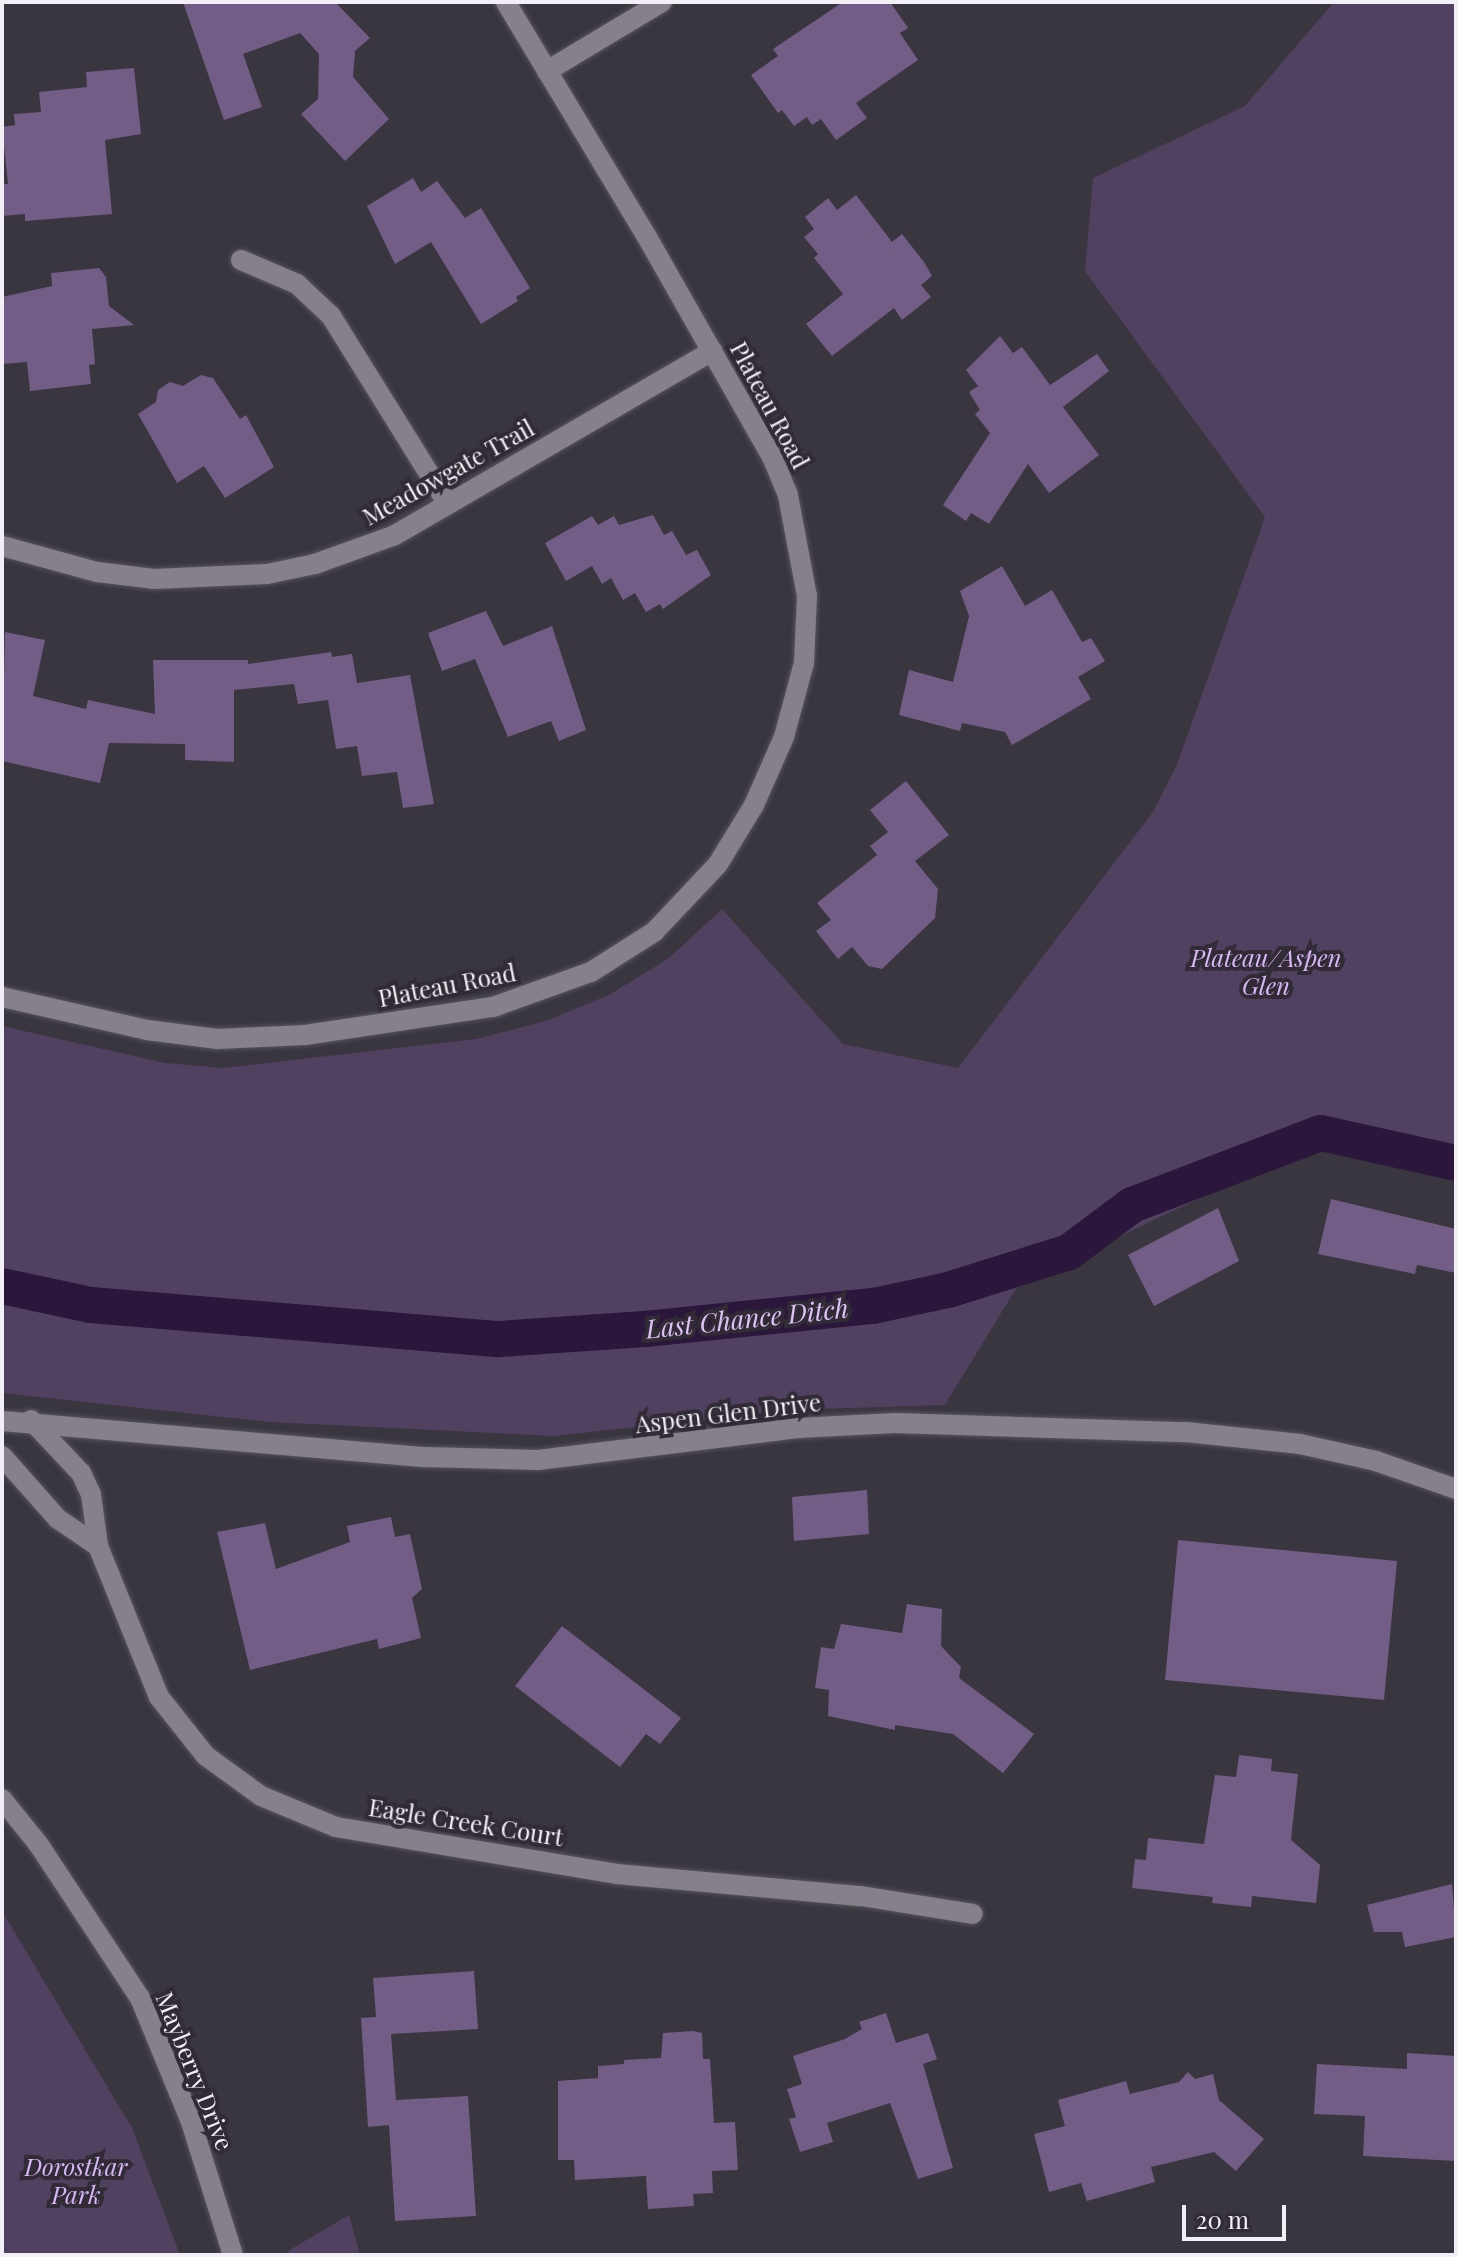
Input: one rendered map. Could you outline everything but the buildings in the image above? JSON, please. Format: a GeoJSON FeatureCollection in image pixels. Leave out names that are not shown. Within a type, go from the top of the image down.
{"type":"FeatureCollection","features":[{"type":"Feature","properties":{"kind":"street","name":"Plateau Road"},"geometry":{"type":"LineString","coordinates":[[2,997],[178,1035],[251,1039],[305,1035],[454,1014],[525,998],[591,972],[674,915],[736,838],[771,769],[795,702],[807,625],[803,564],[788,495],[712,351],[506,2]]}},
{"type":"Feature","properties":{"kind":"street"},"geometry":{"type":"LineString","coordinates":[[547,71],[662,2]]}},
{"type":"Feature","properties":{"kind":"street"},"geometry":{"type":"LineString","coordinates":[[241,260],[297,284],[331,316],[448,504]]}},
{"type":"Feature","properties":{"kind":"street","name":"Meadowgate Trail"},"geometry":{"type":"LineString","coordinates":[[2,546],[97,572],[154,579],[267,574],[362,550],[448,504],[712,351]]}},
{"type":"Feature","properties":{"kind":"street","name":"Aspen Glen Drive"},"geometry":{"type":"LineString","coordinates":[[2,1421],[31,1420],[425,1457],[538,1460],[798,1428],[895,1423],[1186,1432],[1300,1444],[1376,1461],[1456,1489]]}},
{"type":"Feature","properties":{"kind":"street","name":"Eagle Creek Court"},"geometry":{"type":"LineString","coordinates":[[31,1420],[81,1473],[91,1494],[98,1546],[143,1665],[183,1731],[232,1776],[296,1813],[336,1827],[661,1880],[861,1896],[973,1914]]}},
{"type":"Feature","properties":{"kind":"street"},"geometry":{"type":"LineString","coordinates":[[2,1456],[58,1519],[98,1546]]}},
{"type":"Feature","properties":{"kind":"street","name":"Mayberry Drive"},"geometry":{"type":"LineString","coordinates":[[2,1799],[39,1845],[140,1998],[191,2122],[233,2255]]}},
{"type":"Feature","properties":{"kind":"green space","name":"Plateau/Aspen Glen"},"geometry":{"type":"Polygon","coordinates":[[[1334,2],[1456,2],[1456,1178],[1324,1150],[1280,1163],[1168,1213],[1017,1287],[945,1405],[787,1410],[554,1436],[270,1422],[2,1393],[2,1026],[165,1063],[224,1068],[476,1039],[546,1021],[611,994],[669,958],[722,909],[843,1044],[958,1068],[1153,812],[1177,765],[1265,517],[1085,271],[1093,178],[1245,106],[1334,2]]]}},
{"type":"Feature","properties":{"kind":"green space","name":"Dorostkar Park"},"geometry":{"type":"Polygon","coordinates":[[[2,1911],[132,2128],[180,2255],[2,2255],[2,1911]]]}},
{"type":"Feature","properties":{"kind":"green space"},"geometry":{"type":"Polygon","coordinates":[[[349,2215],[360,2255],[289,2255],[288,2251],[349,2215]]]}},
{"type":"Feature","properties":{"kind":"waterway","name":"Last Chance Ditch"},"geometry":{"type":"LineString","coordinates":[[2,1286],[91,1305],[499,1339],[645,1329],[873,1306],[948,1290],[1069,1252],[1132,1205],[1321,1133],[1456,1163]]}}]}
